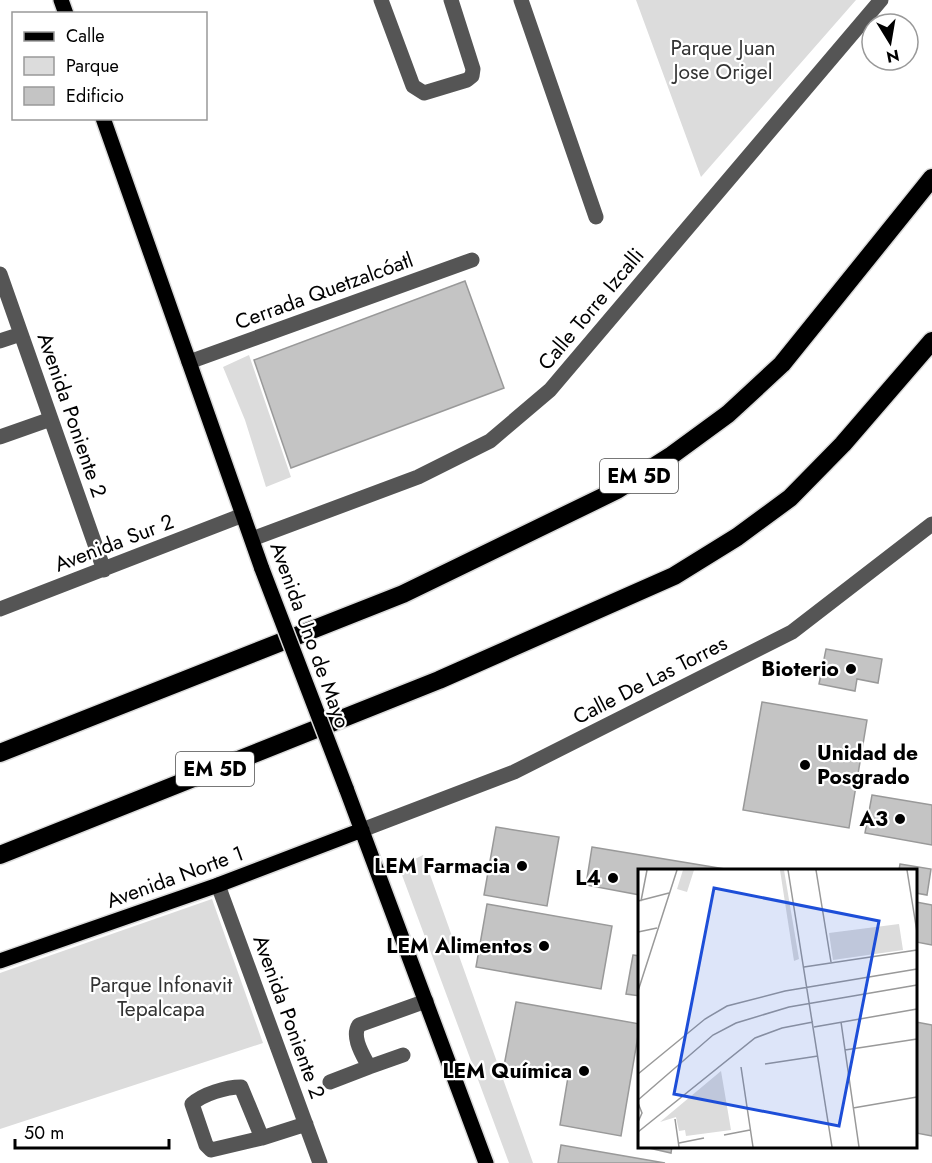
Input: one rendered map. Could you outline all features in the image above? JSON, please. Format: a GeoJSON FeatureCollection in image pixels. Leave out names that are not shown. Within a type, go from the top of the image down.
{"type":"FeatureCollection","features":[{"type":"Feature","properties":{"kind":"highway","name":"EM 5D"},"geometry":{"type":"LineString","coordinates":[[0,753],[403,594],[617,490],[672,455],[728,414],[782,364],[932,178]]}},
{"type":"Feature","properties":{"kind":"highway","name":"EM 5D"},"geometry":{"type":"LineString","coordinates":[[0,855],[439,680],[674,576],[736,537],[790,498],[843,444],[932,341]]}},
{"type":"Feature","properties":{"kind":"main road","name":"Avenida Uno de Mayo"},"geometry":{"type":"LineString","coordinates":[[104,120],[262,569],[486,1163]]}},
{"type":"Feature","properties":{"kind":"main road","name":"Avenida Norte 1"},"geometry":{"type":"LineString","coordinates":[[0,962],[219,885],[362,830]]}},
{"type":"Feature","properties":{"kind":"street"},"geometry":{"type":"LineString","coordinates":[[381,0],[413,86],[424,93],[467,80],[472,76],[473,69],[451,0]]}},
{"type":"Feature","properties":{"kind":"street"},"geometry":{"type":"LineString","coordinates":[[521,0],[596,217]]}},
{"type":"Feature","properties":{"kind":"street","name":"Calle Torre Izcalli"},"geometry":{"type":"LineString","coordinates":[[252,539],[418,477],[490,441],[550,390],[881,0]]}},
{"type":"Feature","properties":{"kind":"street","name":"Cerrada Quetzalcóatl"},"geometry":{"type":"LineString","coordinates":[[189,362],[472,260]]}},
{"type":"Feature","properties":{"kind":"street","name":"Avenida Poniente 2"},"geometry":{"type":"LineString","coordinates":[[0,274],[104,570]]}},
{"type":"Feature","properties":{"kind":"street"},"geometry":{"type":"LineString","coordinates":[[0,341],[21,334]]}},
{"type":"Feature","properties":{"kind":"street"},"geometry":{"type":"LineString","coordinates":[[0,437],[51,419]]}},
{"type":"Feature","properties":{"kind":"street","name":"Avenida Sur 2"},"geometry":{"type":"LineString","coordinates":[[0,609],[243,515]]}},
{"type":"Feature","properties":{"kind":"street","name":"Calle De Las Torres"},"geometry":{"type":"LineString","coordinates":[[362,830],[514,772],[792,632],[932,524]]}},
{"type":"Feature","properties":{"kind":"street","name":"Avenida Poniente 2"},"geometry":{"type":"LineString","coordinates":[[219,885],[320,1163]]}},
{"type":"Feature","properties":{"kind":"street"},"geometry":{"type":"LineString","coordinates":[[369,1067],[356,1037],[359,1025],[426,1001]]}},
{"type":"Feature","properties":{"kind":"street"},"geometry":{"type":"LineString","coordinates":[[330,1082],[403,1055]]}},
{"type":"Feature","properties":{"kind":"street"},"geometry":{"type":"LineString","coordinates":[[262,1138],[241,1087],[233,1087],[198,1098],[192,1104],[206,1145],[211,1150],[262,1138],[306,1124]]}},
{"type":"Feature","properties":{"kind":"green space","name":"Parque Juan Jose Origel"},"geometry":{"type":"Polygon","coordinates":[[[636,0],[856,0],[701,177],[636,0]]]}},
{"type":"Feature","properties":{"kind":"green space"},"geometry":{"type":"Polygon","coordinates":[[[249,355],[291,477],[266,487],[245,420],[223,367],[249,355]]]}},
{"type":"Feature","properties":{"kind":"green space"},"geometry":{"type":"Polygon","coordinates":[[[423,855],[533,1163],[509,1163],[399,867],[423,855]]]}},
{"type":"Feature","properties":{"kind":"green space","name":"Parque Infonavit Tepalcapa"},"geometry":{"type":"Polygon","coordinates":[[[212,899],[263,1043],[0,1129],[0,973],[212,899]]]}},
{"type":"Feature","properties":{"kind":"building"},"geometry":{"type":"Polygon","coordinates":[[[465,281],[504,388],[291,468],[254,360],[465,281]]]}},
{"type":"Feature","properties":{"kind":"building","name":"Bioterio"},"geometry":{"type":"Polygon","coordinates":[[[826,649],[882,659],[878,683],[857,679],[855,691],[819,684],[826,649]]]}},
{"type":"Feature","properties":{"kind":"building","name":"Unidad de Posgrado"},"geometry":{"type":"Polygon","coordinates":[[[762,702],[867,720],[849,828],[743,810],[762,702]]]}},
{"type":"Feature","properties":{"kind":"building","name":"A3"},"geometry":{"type":"Polygon","coordinates":[[[872,795],[932,805],[932,845],[865,833],[872,795]]]}},
{"type":"Feature","properties":{"kind":"building","name":"LEM Farmacia"},"geometry":{"type":"Polygon","coordinates":[[[496,827],[559,837],[547,906],[484,895],[496,827]]]}},
{"type":"Feature","properties":{"kind":"building","name":"L4"},"geometry":{"type":"Polygon","coordinates":[[[592,847],[725,869],[638,869],[638,895],[586,885],[592,847]]]}},
{"type":"Feature","properties":{"kind":"building"},"geometry":{"type":"Polygon","coordinates":[[[900,864],[931,869],[927,895],[917,893],[917,869],[899,869],[900,864]]]}},
{"type":"Feature","properties":{"kind":"building"},"geometry":{"type":"Polygon","coordinates":[[[917,902],[932,905],[932,945],[917,942],[917,902]]]}},
{"type":"Feature","properties":{"kind":"building","name":"LEM Alimentos"},"geometry":{"type":"Polygon","coordinates":[[[487,904],[612,926],[601,989],[476,967],[487,904]]]}},
{"type":"Feature","properties":{"kind":"building"},"geometry":{"type":"Polygon","coordinates":[[[633,955],[638,956],[638,996],[626,994],[633,955]]]}},
{"type":"Feature","properties":{"kind":"building","name":"LEM Química"},"geometry":{"type":"Polygon","coordinates":[[[516,1002],[638,1024],[638,1036],[621,1136],[560,1125],[568,1077],[504,1066],[516,1002]]]}},
{"type":"Feature","properties":{"kind":"building"},"geometry":{"type":"Polygon","coordinates":[[[917,1022],[932,1025],[932,1136],[917,1133],[917,1022]]]}},
{"type":"Feature","properties":{"kind":"building"},"geometry":{"type":"Polygon","coordinates":[[[561,1145],[665,1163],[558,1163],[561,1145]]]}},
{"type":"Feature","properties":{"kind":"building"},"geometry":{"type":"Polygon","coordinates":[[[649,1148],[672,1148],[671,1153],[649,1148]]]}},
{"type":"Feature","properties":{"kind":"place","name":"Bioterio"},"geometry":{"type":"Point","coordinates":[851,669]}},
{"type":"Feature","properties":{"kind":"place","name":"Unidad de Posgrado"},"geometry":{"type":"Point","coordinates":[805,765]}},
{"type":"Feature","properties":{"kind":"place","name":"A3"},"geometry":{"type":"Point","coordinates":[900,819]}},
{"type":"Feature","properties":{"kind":"place","name":"LEM Farmacia"},"geometry":{"type":"Point","coordinates":[522,866]}},
{"type":"Feature","properties":{"kind":"place","name":"L4"},"geometry":{"type":"Point","coordinates":[613,878]}},
{"type":"Feature","properties":{"kind":"place","name":"LEM Alimentos"},"geometry":{"type":"Point","coordinates":[544,946]}},
{"type":"Feature","properties":{"kind":"place","name":"LEM Química"},"geometry":{"type":"Point","coordinates":[584,1071]}}]}
